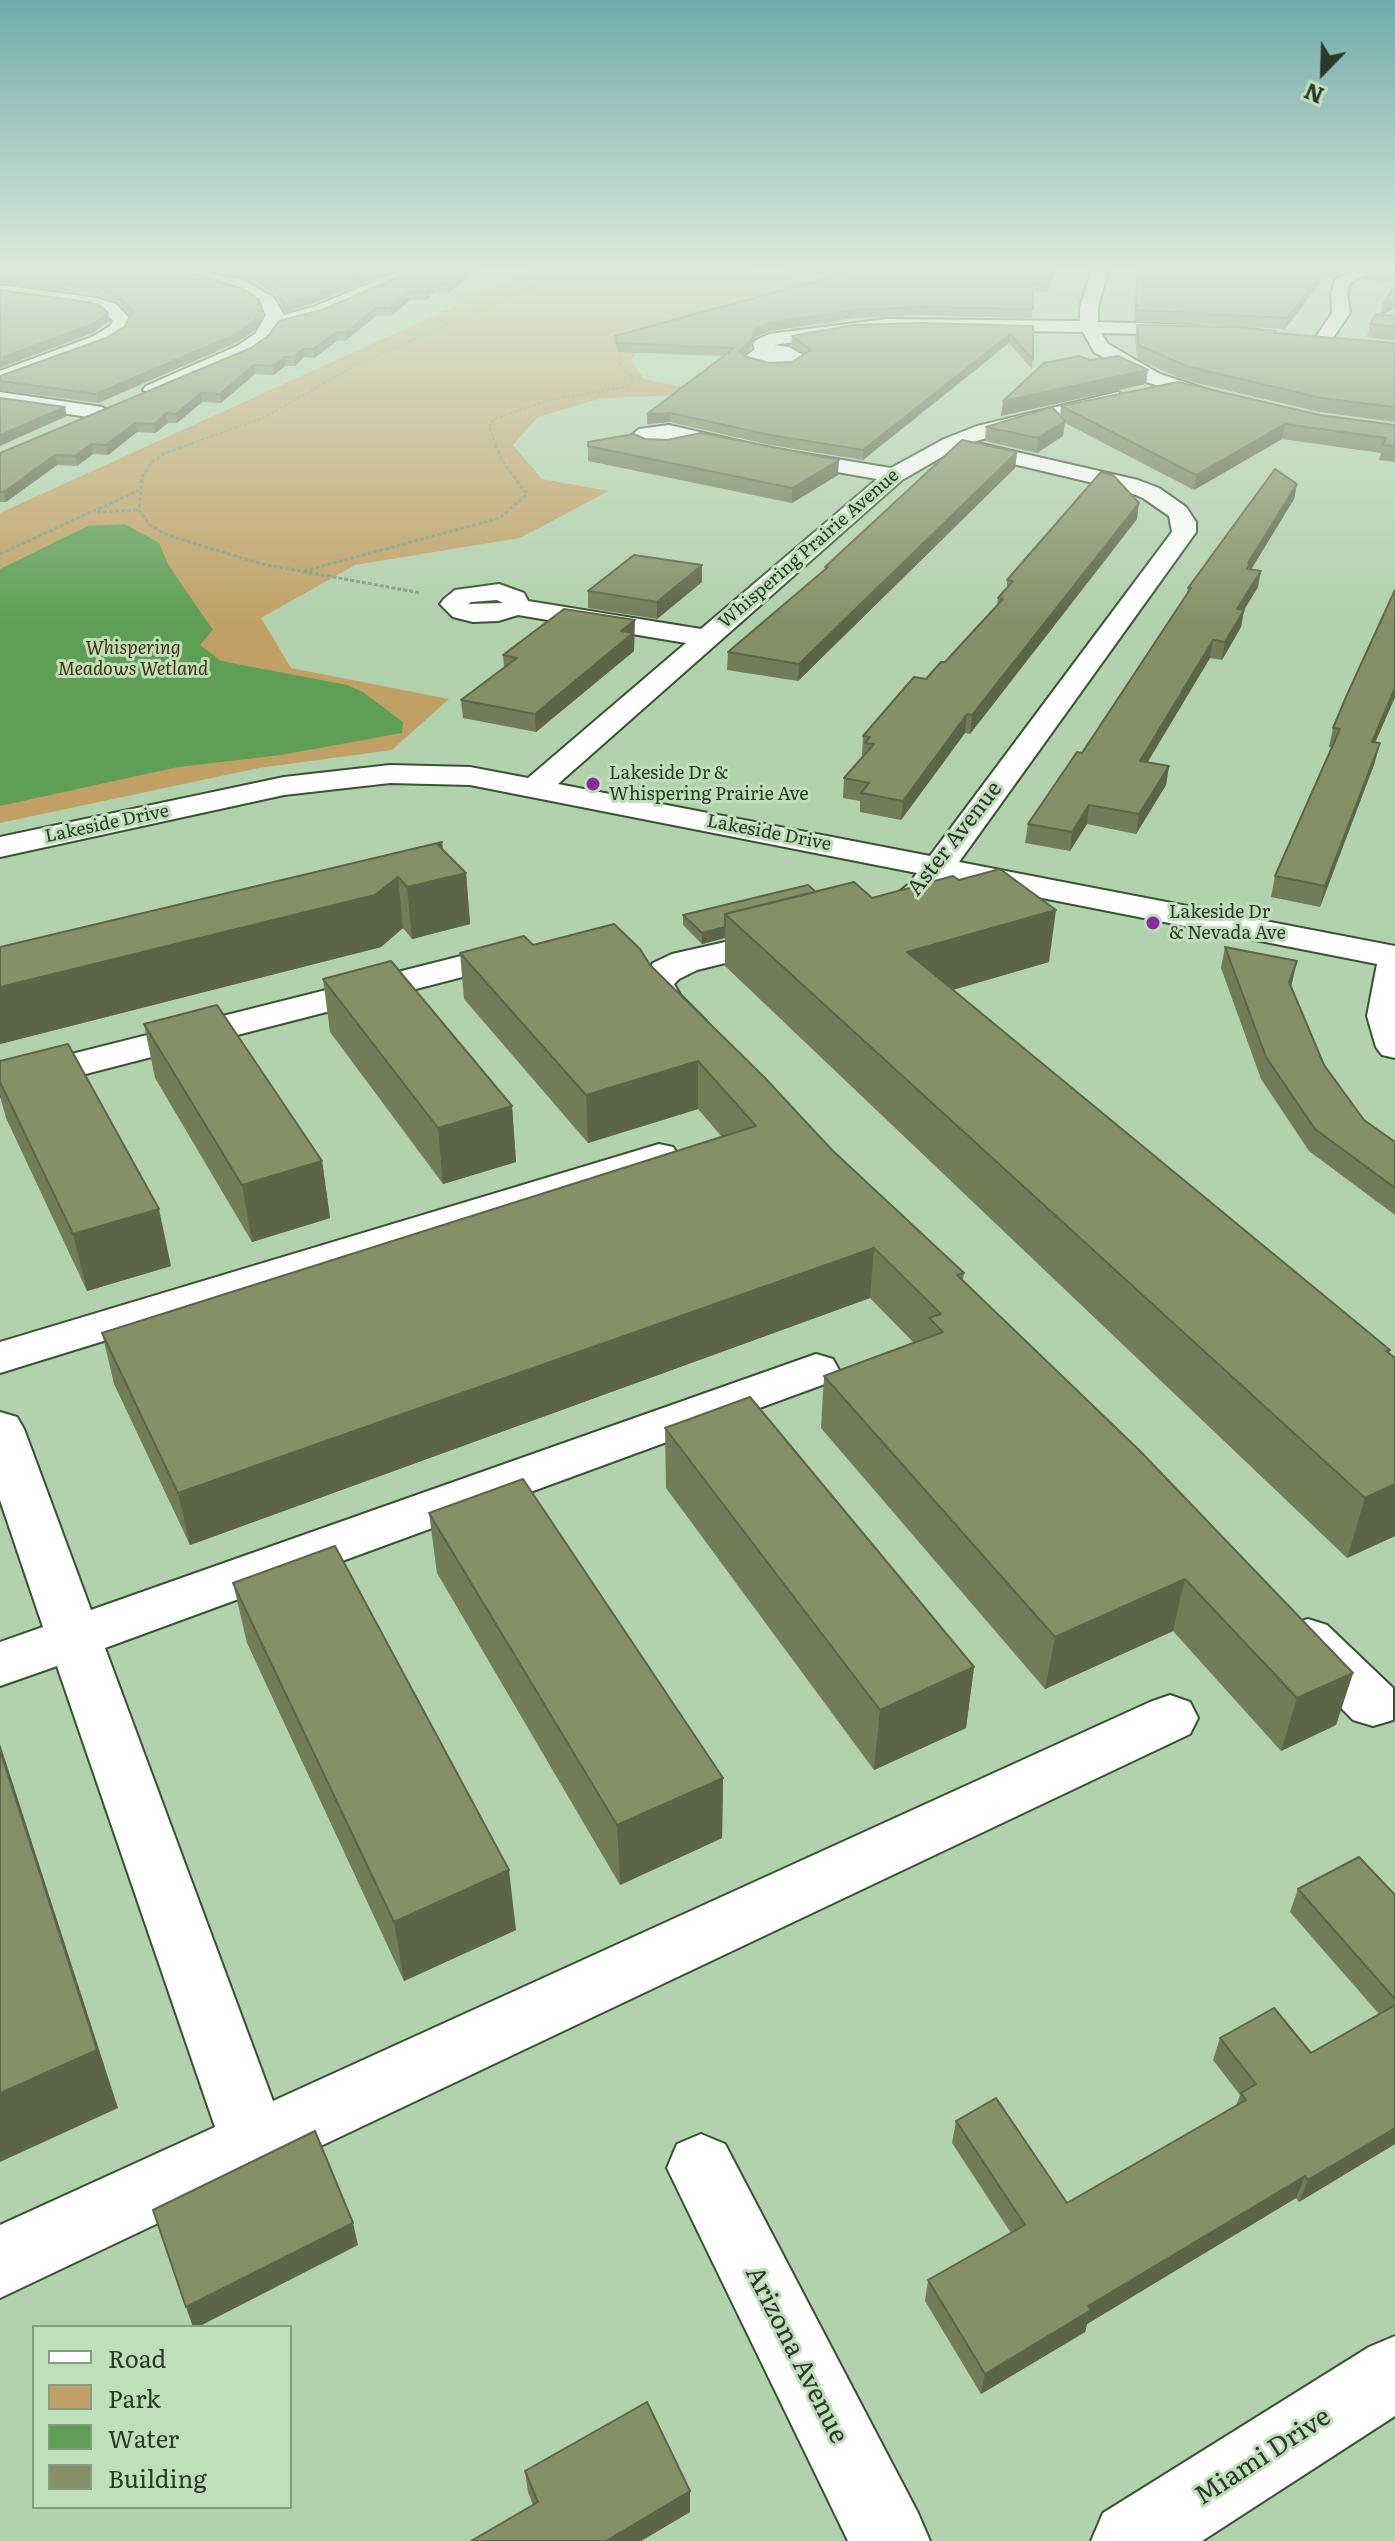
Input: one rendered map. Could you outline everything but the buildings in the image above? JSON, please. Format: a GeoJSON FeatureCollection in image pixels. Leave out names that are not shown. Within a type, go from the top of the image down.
{"type":"FeatureCollection","features":[{"type":"Feature","properties":{"kind":"street"},"geometry":{"type":"LineString","coordinates":[[73,425],[163,386]]}},
{"type":"Feature","properties":{"kind":"street"},"geometry":{"type":"LineString","coordinates":[[1173,386],[1241,405]]}},
{"type":"Feature","properties":{"kind":"street","name":"Whispering Prairie Avenue"},"geometry":{"type":"LineString","coordinates":[[536,787],[894,475],[951,443],[1020,419],[1176,387]]}},
{"type":"Feature","properties":{"kind":"street"},"geometry":{"type":"LineString","coordinates":[[0,398],[116,406]]}},
{"type":"Feature","properties":{"kind":"street"},"geometry":{"type":"LineString","coordinates":[[695,437],[769,454],[894,475]]}},
{"type":"Feature","properties":{"kind":"street","name":"Aster Avenue"},"geometry":{"type":"LineString","coordinates":[[711,1046],[666,1001],[656,984],[666,971],[685,962],[900,908],[920,892],[1184,532],[1184,522],[1166,501],[1130,485],[951,443]]}},
{"type":"Feature","properties":{"kind":"street"},"geometry":{"type":"LineString","coordinates":[[517,607],[706,638]]}},
{"type":"Feature","properties":{"kind":"street","name":"Lakeside Drive"},"geometry":{"type":"LineString","coordinates":[[0,847],[284,786],[337,778],[433,774],[470,776],[938,865],[1395,958]]}},
{"type":"Feature","properties":{"kind":"street"},"geometry":{"type":"LineString","coordinates":[[0,1084],[501,957]]}},
{"type":"Feature","properties":{"kind":"street"},"geometry":{"type":"LineString","coordinates":[[1395,958],[1385,1016],[1395,1047]]}},
{"type":"Feature","properties":{"kind":"street"},"geometry":{"type":"LineString","coordinates":[[0,1358],[659,1156]]}},
{"type":"Feature","properties":{"kind":"street"},"geometry":{"type":"LineString","coordinates":[[0,1664],[816,1370]]}},
{"type":"Feature","properties":{"kind":"street"},"geometry":{"type":"LineString","coordinates":[[0,1429],[254,2142]]}},
{"type":"Feature","properties":{"kind":"street"},"geometry":{"type":"LineString","coordinates":[[1283,1615],[1373,1704]]}},
{"type":"Feature","properties":{"kind":"street"},"geometry":{"type":"LineString","coordinates":[[0,2262],[1170,1718]]}},
{"type":"Feature","properties":{"kind":"street","name":"Arizona Avenue"},"geometry":{"type":"LineString","coordinates":[[701,2168],[890,2541]]}},
{"type":"Feature","properties":{"kind":"street","name":"Miami Drive"},"geometry":{"type":"LineString","coordinates":[[1131,2541],[1395,2373]]}},
{"type":"Feature","properties":{"kind":"path"},"geometry":{"type":"LineString","coordinates":[[320,386],[265,417],[163,454],[152,462],[139,490],[139,510],[150,525],[202,548],[262,564],[434,595]]}},
{"type":"Feature","properties":{"kind":"path"},"geometry":{"type":"LineString","coordinates":[[303,572],[358,554],[467,529],[500,518],[527,494],[498,451],[489,427],[494,419],[549,400],[630,386]]}},
{"type":"Feature","properties":{"kind":"path"},"geometry":{"type":"LineString","coordinates":[[0,554],[139,490]]}},
{"type":"Feature","properties":{"kind":"path"},"geometry":{"type":"LineString","coordinates":[[92,513],[139,510]]}},
{"type":"Feature","properties":{"kind":"green space","name":"Whispering Meadows Wetland"},"geometry":{"type":"Polygon","coordinates":[[[280,386],[675,386],[715,394],[602,398],[538,417],[513,445],[542,479],[609,491],[520,538],[355,565],[261,618],[291,668],[449,699],[392,750],[259,768],[0,823],[0,513],[280,386]]]}},
{"type":"Feature","properties":{"kind":"water"},"geometry":{"type":"Polygon","coordinates":[[[125,524],[159,543],[169,566],[213,630],[200,645],[221,661],[347,685],[363,692],[403,722],[402,733],[281,755],[178,767],[0,806],[0,569],[88,526],[125,524]]]}},
{"type":"Feature","properties":{"kind":"place","name":"Lakeside Dr & Whispering Prairie Ave"},"geometry":{"type":"Point","coordinates":[593,784]}},
{"type":"Feature","properties":{"kind":"place","name":"Lakeside Dr & Nevada Ave"},"geometry":{"type":"Point","coordinates":[1153,923]}}]}
